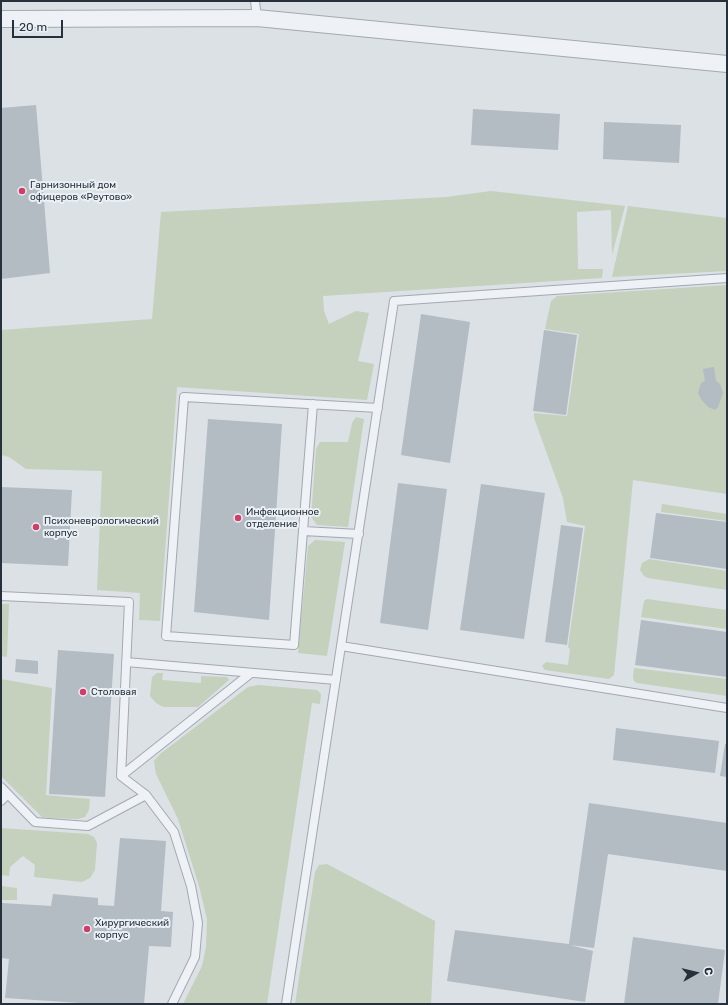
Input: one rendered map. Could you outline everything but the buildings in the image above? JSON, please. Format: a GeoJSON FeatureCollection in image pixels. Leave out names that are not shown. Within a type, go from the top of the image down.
{"type":"FeatureCollection","features":[{"type":"Feature","properties":{"kind":"street"},"geometry":{"type":"LineString","coordinates":[[1,19],[257,18],[727,64]]}},
{"type":"Feature","properties":{"kind":"lane"},"geometry":{"type":"LineString","coordinates":[[255,1],[257,18]]}},
{"type":"Feature","properties":{"kind":"lane"},"geometry":{"type":"LineString","coordinates":[[286,1004],[394,302],[727,278]]}},
{"type":"Feature","properties":{"kind":"lane"},"geometry":{"type":"LineString","coordinates":[[313,404],[294,645],[166,636],[184,397],[313,404],[378,408]]}},
{"type":"Feature","properties":{"kind":"lane"},"geometry":{"type":"LineString","coordinates":[[303,531],[359,534]]}},
{"type":"Feature","properties":{"kind":"lane"},"geometry":{"type":"LineString","coordinates":[[1,596],[129,602],[121,776]]}},
{"type":"Feature","properties":{"kind":"lane"},"geometry":{"type":"LineString","coordinates":[[341,646],[727,708]]}},
{"type":"Feature","properties":{"kind":"lane"},"geometry":{"type":"LineString","coordinates":[[126,662],[336,680]]}},
{"type":"Feature","properties":{"kind":"lane"},"geometry":{"type":"LineString","coordinates":[[121,776],[251,673]]}},
{"type":"Feature","properties":{"kind":"lane"},"geometry":{"type":"LineString","coordinates":[[121,776],[146,795],[174,832],[191,886],[198,923],[195,957],[172,1004]]}},
{"type":"Feature","properties":{"kind":"lane"},"geometry":{"type":"LineString","coordinates":[[1,786],[35,822],[88,826],[146,795]]}},
{"type":"Feature","properties":{"kind":"lane"},"geometry":{"type":"LineString","coordinates":[[1,801],[8,794]]}},
{"type":"Feature","properties":{"kind":"green space"},"geometry":{"type":"Polygon","coordinates":[[[491,191],[625,206],[612,255],[611,210],[577,212],[578,269],[603,269],[602,278],[323,296],[324,311],[329,324],[356,311],[369,313],[358,361],[374,364],[367,400],[177,387],[160,621],[139,620],[140,593],[97,590],[102,471],[26,469],[9,457],[1,455],[1,330],[152,319],[161,212],[446,197],[491,191]]]}},
{"type":"Feature","properties":{"kind":"green space"},"geometry":{"type":"Polygon","coordinates":[[[628,206],[727,218],[727,271],[612,277],[628,206]]]}},
{"type":"Feature","properties":{"kind":"green space"},"geometry":{"type":"Polygon","coordinates":[[[727,285],[727,494],[633,480],[614,675],[609,679],[545,670],[542,666],[546,662],[568,665],[570,649],[568,647],[585,526],[567,522],[563,498],[534,418],[534,413],[567,416],[579,334],[545,329],[551,301],[557,296],[727,285]]]}},
{"type":"Feature","properties":{"kind":"green space"},"geometry":{"type":"Polygon","coordinates":[[[356,417],[364,419],[348,527],[317,525],[311,517],[316,449],[320,442],[348,442],[352,423],[356,417]]]}},
{"type":"Feature","properties":{"kind":"green space"},"geometry":{"type":"Polygon","coordinates":[[[662,504],[727,514],[727,521],[661,512],[662,504]]]}},
{"type":"Feature","properties":{"kind":"green space"},"geometry":{"type":"Polygon","coordinates":[[[315,540],[345,542],[327,656],[298,653],[308,546],[315,540]]]}},
{"type":"Feature","properties":{"kind":"green space"},"geometry":{"type":"Polygon","coordinates":[[[649,559],[727,571],[727,590],[648,578],[644,576],[640,570],[642,563],[649,559]]]}},
{"type":"Feature","properties":{"kind":"green space"},"geometry":{"type":"Polygon","coordinates":[[[647,599],[727,610],[727,629],[641,617],[644,601],[647,599]]]}},
{"type":"Feature","properties":{"kind":"green space"},"geometry":{"type":"Polygon","coordinates":[[[1,604],[9,604],[7,657],[1,656],[1,604]]]}},
{"type":"Feature","properties":{"kind":"green space"},"geometry":{"type":"Polygon","coordinates":[[[634,668],[727,679],[727,696],[637,683],[634,681],[633,677],[634,668]]]}},
{"type":"Feature","properties":{"kind":"green space"},"geometry":{"type":"Polygon","coordinates":[[[157,673],[163,673],[162,680],[201,683],[201,676],[227,677],[229,680],[198,707],[163,707],[156,703],[150,696],[152,677],[157,673]]]}},
{"type":"Feature","properties":{"kind":"green space"},"geometry":{"type":"Polygon","coordinates":[[[1,679],[52,688],[46,795],[90,799],[89,810],[85,817],[78,819],[42,817],[1,776],[1,679]]]}},
{"type":"Feature","properties":{"kind":"green space"},"geometry":{"type":"Polygon","coordinates":[[[258,685],[317,690],[321,694],[320,704],[312,703],[267,1004],[183,1004],[202,966],[206,947],[207,919],[199,886],[178,819],[156,774],[154,761],[160,754],[248,687],[258,685]]]}},
{"type":"Feature","properties":{"kind":"green space"},"geometry":{"type":"Polygon","coordinates":[[[1,828],[88,834],[94,837],[97,843],[95,870],[90,878],[82,882],[34,877],[35,865],[23,856],[10,867],[9,876],[1,875],[1,828]]]}},
{"type":"Feature","properties":{"kind":"green space"},"geometry":{"type":"Polygon","coordinates":[[[327,864],[435,921],[431,1004],[295,1004],[315,872],[319,865],[327,864]]]}},
{"type":"Feature","properties":{"kind":"green space"},"geometry":{"type":"Polygon","coordinates":[[[1,886],[17,888],[17,900],[1,900],[1,886]]]}},
{"type":"Feature","properties":{"kind":"place","name":"Гарнизонный дом офицеров «Реутово»"},"geometry":{"type":"Point","coordinates":[22,191]}},
{"type":"Feature","properties":{"kind":"place","name":"Инфекционное отделение"},"geometry":{"type":"Point","coordinates":[238,518]}},
{"type":"Feature","properties":{"kind":"place","name":"Психоневрологический корпус"},"geometry":{"type":"Point","coordinates":[36,527]}},
{"type":"Feature","properties":{"kind":"place","name":"Столовая"},"geometry":{"type":"Point","coordinates":[83,692]}},
{"type":"Feature","properties":{"kind":"place","name":"Хирургический корпус"},"geometry":{"type":"Point","coordinates":[87,929]}}]}
